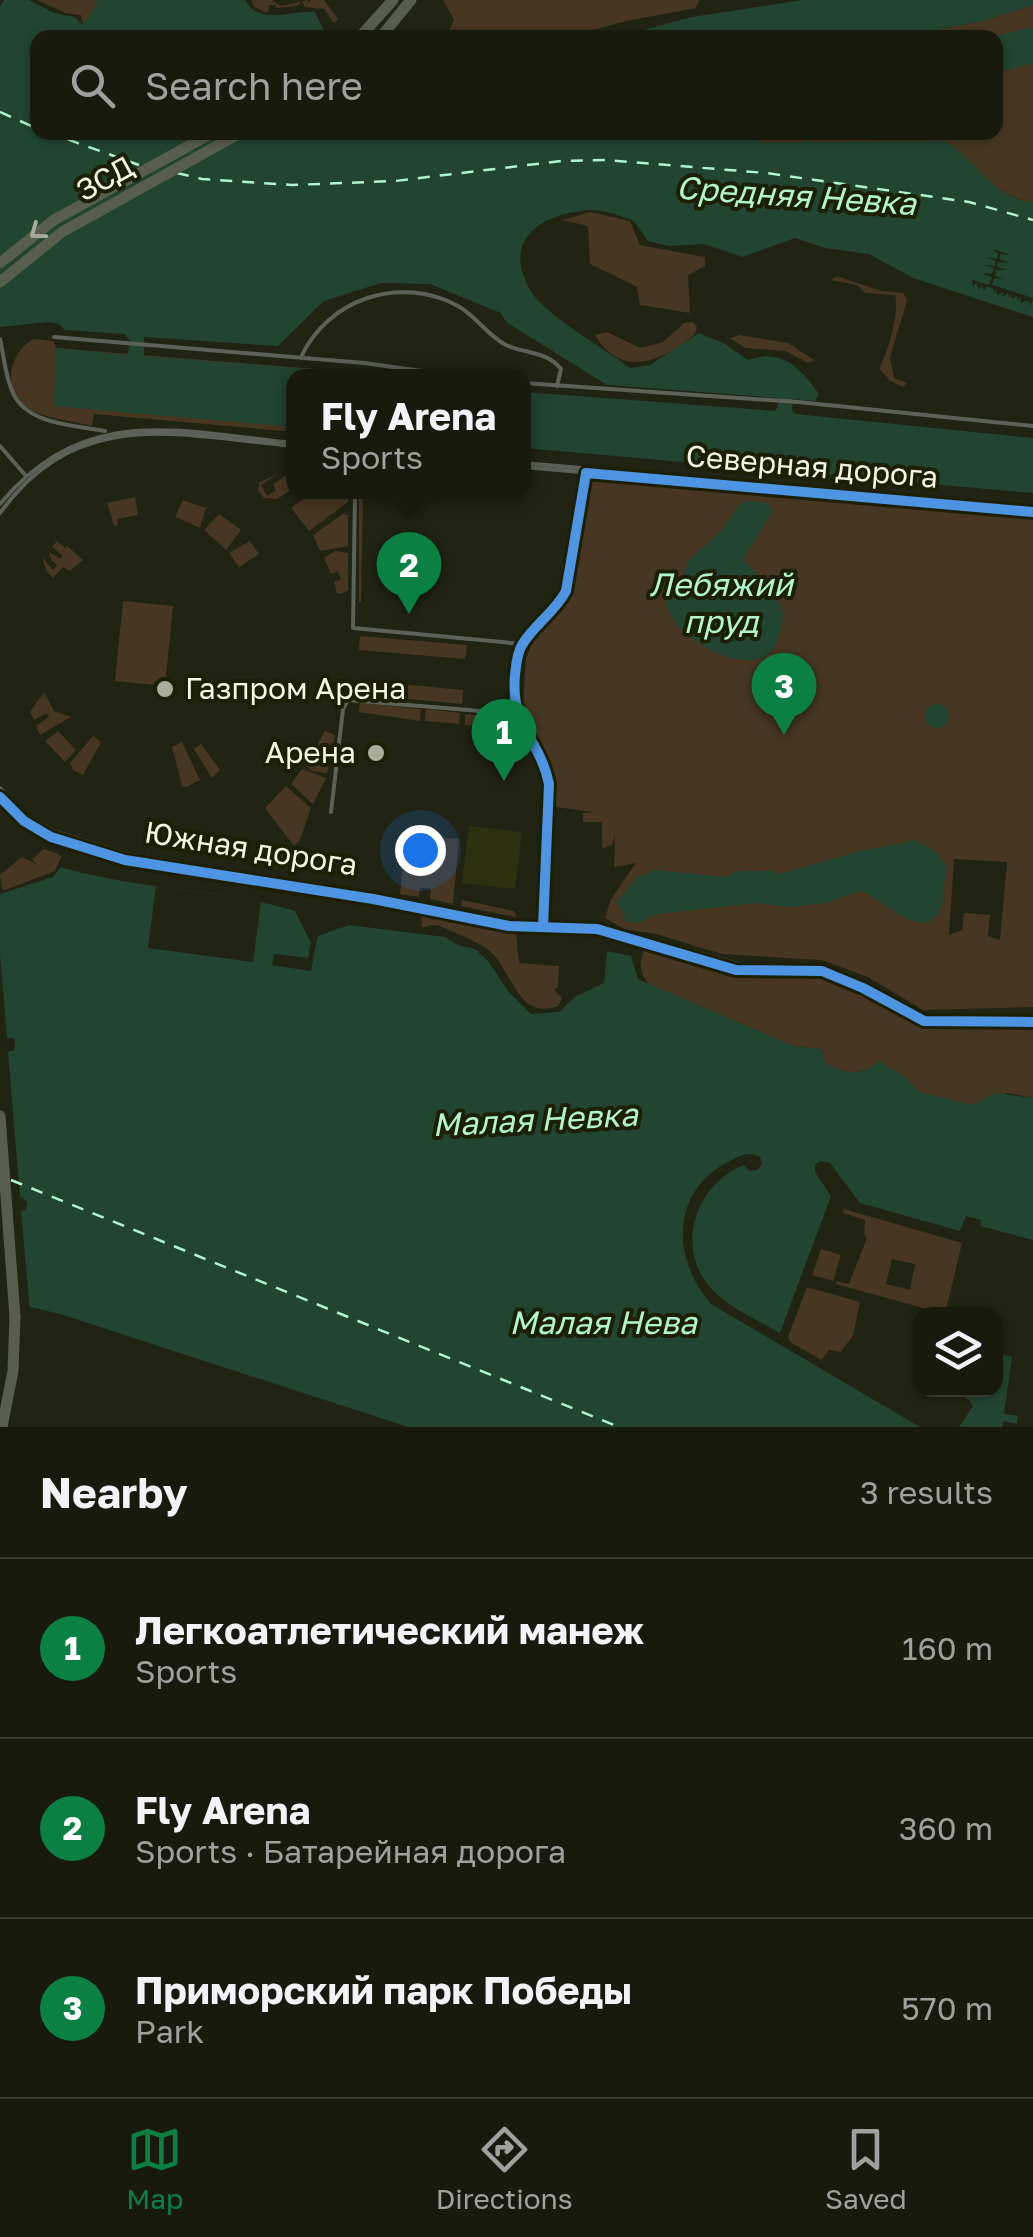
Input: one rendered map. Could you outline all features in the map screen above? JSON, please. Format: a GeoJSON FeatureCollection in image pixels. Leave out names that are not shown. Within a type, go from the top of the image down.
{"type":"FeatureCollection","features":[{"type":"Feature","properties":{"kind":"highway"},"geometry":{"type":"LineString","coordinates":[[366,30],[393,0]]}},
{"type":"Feature","properties":{"kind":"highway"},"geometry":{"type":"LineString","coordinates":[[387,30],[411,0]]}},
{"type":"Feature","properties":{"kind":"highway","name":"ЗСД"},"geometry":{"type":"LineString","coordinates":[[0,263],[54,220],[199,140]]}},
{"type":"Feature","properties":{"kind":"highway","name":"ЗСД"},"geometry":{"type":"LineString","coordinates":[[0,282],[40,248],[85,218],[227,140]]}},
{"type":"Feature","properties":{"kind":"highway"},"geometry":{"type":"LineString","coordinates":[[0,1116],[15,1317],[13,1371],[2,1427]]}},
{"type":"Feature","properties":{"kind":"street"},"geometry":{"type":"LineString","coordinates":[[301,357],[321,325],[350,305],[383,293],[420,292],[466,311],[507,346],[554,361],[562,369],[557,386]]}},
{"type":"Feature","properties":{"kind":"street"},"geometry":{"type":"LineString","coordinates":[[54,337],[399,369]]}},
{"type":"Feature","properties":{"kind":"street"},"geometry":{"type":"LineString","coordinates":[[0,339],[12,390],[23,407],[35,415],[111,434]]}},
{"type":"Feature","properties":{"kind":"street"},"geometry":{"type":"LineString","coordinates":[[0,363],[6,369]]}},
{"type":"Feature","properties":{"kind":"street"},"geometry":{"type":"LineString","coordinates":[[531,384],[798,402],[1033,426]]}},
{"type":"Feature","properties":{"kind":"street"},"geometry":{"type":"LineString","coordinates":[[79,426],[84,430],[84,442]]}},
{"type":"Feature","properties":{"kind":"street"},"geometry":{"type":"LineString","coordinates":[[1,508],[48,458],[111,434],[153,430],[286,443]]}},
{"type":"Feature","properties":{"kind":"street"},"geometry":{"type":"LineString","coordinates":[[0,446],[28,478]]}},
{"type":"Feature","properties":{"kind":"street","name":"Северная дорога"},"geometry":{"type":"LineString","coordinates":[[531,466],[1033,510]]}},
{"type":"Feature","properties":{"kind":"street"},"geometry":{"type":"LineString","coordinates":[[543,925],[549,784],[543,764],[516,714],[514,680],[522,644],[556,608],[566,591],[586,471]]}},
{"type":"Feature","properties":{"kind":"street"},"geometry":{"type":"LineString","coordinates":[[354,499],[352,625],[356,630],[522,644]]}},
{"type":"Feature","properties":{"kind":"street"},"geometry":{"type":"LineString","coordinates":[[331,812],[345,704],[356,699],[516,714]]}},
{"type":"Feature","properties":{"kind":"street","name":"Южная дорога"},"geometry":{"type":"LineString","coordinates":[[0,788],[25,815],[53,831],[126,854],[396,898],[511,922],[602,930],[736,970],[828,972],[924,1020],[1033,1019]]}},
{"type":"Feature","properties":{"kind":"street","name":"Южная дорога"},"geometry":{"type":"LineString","coordinates":[[0,797],[37,829],[113,858],[372,899],[509,926],[543,925]]}},
{"type":"Feature","properties":{"kind":"shaded area"},"geometry":{"type":"Polygon","coordinates":[[[37,0],[96,0],[97,4],[83,25],[81,15],[65,13],[37,0]]]}},
{"type":"Feature","properties":{"kind":"shaded area"},"geometry":{"type":"Polygon","coordinates":[[[252,0],[272,0],[280,6],[302,1],[297,6],[276,8],[269,5],[268,13],[254,7],[252,0]]]}},
{"type":"Feature","properties":{"kind":"shaded area"},"geometry":{"type":"Polygon","coordinates":[[[308,0],[307,4],[324,0],[338,19],[334,23],[324,9],[305,7],[302,1],[308,0]]]}},
{"type":"Feature","properties":{"kind":"shaded area"},"geometry":{"type":"Polygon","coordinates":[[[443,0],[699,0],[696,8],[593,30],[449,30],[454,19],[443,0]]]}},
{"type":"Feature","properties":{"kind":"shaded area"},"geometry":{"type":"Polygon","coordinates":[[[1033,5],[1033,203],[996,187],[945,141],[756,140],[1003,140],[1003,30],[935,30],[983,21],[1033,5]]]}},
{"type":"Feature","properties":{"kind":"shaded area"},"geometry":{"type":"Polygon","coordinates":[[[590,212],[630,221],[640,245],[705,257],[705,266],[688,275],[690,313],[640,305],[637,287],[590,264],[588,226],[562,220],[590,212]]]}},
{"type":"Feature","properties":{"kind":"shaded area"},"geometry":{"type":"Polygon","coordinates":[[[837,276],[881,291],[903,293],[907,301],[890,357],[894,378],[907,383],[903,387],[890,381],[879,368],[892,332],[895,295],[865,293],[857,285],[831,280],[837,276]]]}},
{"type":"Feature","properties":{"kind":"shaded area"},"geometry":{"type":"Polygon","coordinates":[[[692,322],[697,327],[695,334],[670,352],[643,362],[618,358],[595,335],[607,332],[640,348],[663,342],[684,323],[692,322]]]}},
{"type":"Feature","properties":{"kind":"shaded area"},"geometry":{"type":"Polygon","coordinates":[[[740,335],[788,343],[814,360],[808,363],[785,351],[745,348],[730,338],[740,335]]]}},
{"type":"Feature","properties":{"kind":"shaded area"},"geometry":{"type":"Polygon","coordinates":[[[33,339],[53,341],[56,348],[316,369],[286,369],[286,431],[94,414],[92,426],[53,418],[21,403],[11,374],[24,346],[33,339]]]}},
{"type":"Feature","properties":{"kind":"shaded area"},"geometry":{"type":"Polygon","coordinates":[[[280,472],[261,485],[267,496],[276,490],[273,484],[286,475],[286,493],[277,499],[264,498],[258,490],[259,483],[280,472]]]}},
{"type":"Feature","properties":{"kind":"shaded area"},"geometry":{"type":"Polygon","coordinates":[[[593,478],[1033,517],[1033,1007],[923,1010],[868,977],[822,960],[722,954],[656,934],[624,929],[605,918],[611,899],[636,863],[614,867],[615,835],[612,845],[602,849],[602,822],[583,822],[583,813],[593,812],[556,807],[555,775],[523,707],[526,658],[533,641],[571,593],[593,478]],[[954,859],[949,935],[962,930],[964,913],[990,915],[988,936],[1000,940],[1007,862],[954,859]]]}},
{"type":"Feature","properties":{"kind":"shaded area"},"geometry":{"type":"Polygon","coordinates":[[[135,497],[138,515],[117,519],[118,525],[114,526],[107,503],[135,497]]]}},
{"type":"Feature","properties":{"kind":"shaded area"},"geometry":{"type":"Polygon","coordinates":[[[303,499],[348,499],[309,531],[291,508],[303,499]]]}},
{"type":"Feature","properties":{"kind":"shaded area"},"geometry":{"type":"Polygon","coordinates":[[[359,499],[363,499],[361,602],[359,499]]]}},
{"type":"Feature","properties":{"kind":"shaded area"},"geometry":{"type":"Polygon","coordinates":[[[183,500],[206,508],[200,528],[175,517],[183,500]]]}},
{"type":"Feature","properties":{"kind":"shaded area"},"geometry":{"type":"Polygon","coordinates":[[[219,514],[241,530],[226,550],[204,530],[219,514]]]}},
{"type":"Feature","properties":{"kind":"shaded area"},"geometry":{"type":"Polygon","coordinates":[[[343,514],[348,515],[348,546],[320,551],[313,535],[343,514]]]}},
{"type":"Feature","properties":{"kind":"shaded area"},"geometry":{"type":"Polygon","coordinates":[[[57,541],[83,560],[70,571],[63,567],[53,578],[42,557],[53,570],[57,565],[49,552],[60,559],[63,556],[52,547],[57,541]]]}},
{"type":"Feature","properties":{"kind":"shaded area"},"geometry":{"type":"Polygon","coordinates":[[[250,541],[259,554],[239,567],[229,553],[250,541]]]}},
{"type":"Feature","properties":{"kind":"shaded area"},"geometry":{"type":"Polygon","coordinates":[[[335,551],[348,553],[348,590],[341,594],[334,582],[341,579],[338,571],[331,574],[324,558],[335,551]]]}},
{"type":"Feature","properties":{"kind":"shaded area","name":"Газпром Арена"},"geometry":{"type":"Polygon","coordinates":[[[123,601],[173,606],[165,686],[115,681],[123,601]]]}},
{"type":"Feature","properties":{"kind":"shaded area"},"geometry":{"type":"Polygon","coordinates":[[[360,636],[467,645],[465,659],[359,650],[360,636]]]}},
{"type":"Feature","properties":{"kind":"shaded area"},"geometry":{"type":"Polygon","coordinates":[[[357,680],[463,690],[462,704],[355,694],[357,680]]]}},
{"type":"Feature","properties":{"kind":"shaded area"},"geometry":{"type":"Polygon","coordinates":[[[44,692],[54,711],[71,717],[40,735],[36,726],[49,717],[47,713],[34,720],[30,712],[44,692]]]}},
{"type":"Feature","properties":{"kind":"shaded area"},"geometry":{"type":"Polygon","coordinates":[[[360,703],[421,709],[420,721],[359,712],[360,703]]]}},
{"type":"Feature","properties":{"kind":"shaded area"},"geometry":{"type":"Polygon","coordinates":[[[426,709],[460,713],[459,724],[425,721],[426,709]]]}},
{"type":"Feature","properties":{"kind":"shaded area"},"geometry":{"type":"Polygon","coordinates":[[[465,714],[514,718],[518,725],[510,729],[465,725],[465,714]]]}},
{"type":"Feature","properties":{"kind":"shaded area"},"geometry":{"type":"Polygon","coordinates":[[[58,731],[76,750],[65,762],[45,741],[58,731]]]}},
{"type":"Feature","properties":{"kind":"shaded area"},"geometry":{"type":"Polygon","coordinates":[[[325,731],[335,735],[327,773],[312,771],[304,764],[309,765],[314,759],[311,756],[325,731]]]}},
{"type":"Feature","properties":{"kind":"shaded area"},"geometry":{"type":"Polygon","coordinates":[[[93,736],[101,742],[83,775],[73,770],[70,763],[93,736]]]}},
{"type":"Feature","properties":{"kind":"shaded area"},"geometry":{"type":"Polygon","coordinates":[[[182,742],[200,780],[186,787],[182,786],[172,747],[182,742]]]}},
{"type":"Feature","properties":{"kind":"shaded area"},"geometry":{"type":"Polygon","coordinates":[[[201,744],[220,770],[212,778],[194,749],[201,744]]]}},
{"type":"Feature","properties":{"kind":"shaded area"},"geometry":{"type":"Polygon","coordinates":[[[302,769],[326,778],[313,804],[291,784],[302,769]]]}},
{"type":"Feature","properties":{"kind":"shaded area"},"geometry":{"type":"Polygon","coordinates":[[[286,786],[311,808],[300,840],[294,846],[265,808],[286,786]]]}},
{"type":"Feature","properties":{"kind":"shaded area"},"geometry":{"type":"Polygon","coordinates":[[[469,826],[522,832],[515,889],[462,883],[469,826]]]}},
{"type":"Feature","properties":{"kind":"shaded area"},"geometry":{"type":"Polygon","coordinates":[[[406,834],[459,839],[453,904],[430,899],[431,888],[420,888],[419,897],[400,894],[406,834]]]}},
{"type":"Feature","properties":{"kind":"shaded area"},"geometry":{"type":"Polygon","coordinates":[[[44,849],[59,854],[58,857],[62,855],[55,871],[3,891],[0,875],[22,857],[36,864],[32,859],[44,849]]]}},
{"type":"Feature","properties":{"kind":"shaded area"},"geometry":{"type":"Polygon","coordinates":[[[259,849],[280,852],[296,869],[271,867],[259,849]]]}},
{"type":"Feature","properties":{"kind":"shaded area"},"geometry":{"type":"Polygon","coordinates":[[[462,900],[514,911],[516,917],[461,906],[462,900]]]}},
{"type":"Feature","properties":{"kind":"shaded area"},"geometry":{"type":"Polygon","coordinates":[[[434,914],[516,932],[519,963],[559,966],[558,987],[554,990],[562,998],[558,1006],[544,1009],[524,1000],[486,948],[440,926],[422,927],[421,915],[434,920],[434,914]]]}},
{"type":"Feature","properties":{"kind":"shaded area"},"geometry":{"type":"Polygon","coordinates":[[[645,947],[738,974],[816,976],[838,981],[920,1026],[1033,1026],[1033,1098],[1007,1093],[973,1105],[919,1092],[904,1076],[879,1061],[859,1072],[837,1069],[824,1061],[822,1049],[793,1046],[649,984],[641,967],[645,947]]]}},
{"type":"Feature","properties":{"kind":"shaded area"},"geometry":{"type":"Polygon","coordinates":[[[844,1209],[962,1243],[947,1307],[920,1307],[836,1284],[849,1284],[867,1238],[865,1220],[843,1213],[844,1209]],[[892,1259],[886,1284],[910,1290],[915,1264],[892,1259]]]}},
{"type":"Feature","properties":{"kind":"shaded area"},"geometry":{"type":"Polygon","coordinates":[[[821,1249],[841,1255],[833,1281],[812,1275],[821,1249]]]}},
{"type":"Feature","properties":{"kind":"shaded area"},"geometry":{"type":"Polygon","coordinates":[[[807,1287],[860,1302],[853,1336],[840,1352],[829,1350],[822,1360],[790,1342],[788,1337],[807,1287]]]}},
{"type":"Feature","properties":{"kind":"water","name":"Средняя Невка"},"geometry":{"type":"Polygon","coordinates":[[[4,0],[29,0],[54,13],[74,17],[83,25],[96,0],[245,0],[258,13],[267,15],[315,12],[324,30],[30,30],[30,140],[945,141],[1005,193],[1033,203],[1033,317],[913,278],[869,254],[825,248],[795,238],[743,257],[704,244],[669,246],[648,241],[634,221],[594,210],[554,217],[530,234],[520,259],[523,275],[532,293],[550,312],[630,368],[650,365],[699,333],[748,360],[770,356],[797,368],[819,394],[815,401],[793,399],[792,410],[796,414],[1033,438],[1033,493],[531,449],[531,393],[776,411],[779,398],[607,385],[506,322],[501,313],[430,284],[381,283],[324,301],[278,346],[144,337],[144,356],[312,369],[286,369],[286,426],[54,406],[56,348],[127,355],[131,341],[124,334],[65,330],[49,322],[0,327],[0,7],[4,0]]]}},
{"type":"Feature","properties":{"kind":"water"},"geometry":{"type":"Polygon","coordinates":[[[803,0],[1033,0],[1033,5],[983,21],[935,30],[643,30],[692,17],[803,0]]]}},
{"type":"Feature","properties":{"kind":"water"},"geometry":{"type":"Polygon","coordinates":[[[1033,27],[1033,63],[1003,71],[1003,34],[1033,27]]]}},
{"type":"Feature","properties":{"kind":"water","name":"Лебяжий пруд"},"geometry":{"type":"Polygon","coordinates":[[[740,503],[767,503],[773,511],[743,559],[773,591],[783,615],[774,648],[753,660],[722,655],[692,638],[680,627],[666,602],[682,580],[689,560],[722,530],[740,503]]]}},
{"type":"Feature","properties":{"kind":"water"},"geometry":{"type":"Polygon","coordinates":[[[937,704],[949,716],[937,728],[925,716],[937,704]]]}},
{"type":"Feature","properties":{"kind":"water"},"geometry":{"type":"Polygon","coordinates":[[[915,840],[932,849],[947,866],[942,904],[936,917],[926,922],[903,917],[861,891],[826,903],[789,907],[757,903],[656,914],[638,923],[623,921],[625,915],[617,902],[638,877],[654,870],[726,877],[738,871],[779,874],[915,840]]]}},
{"type":"Feature","properties":{"kind":"water"},"geometry":{"type":"Polygon","coordinates":[[[61,867],[295,911],[311,943],[316,944],[318,936],[349,925],[445,937],[475,949],[531,1014],[559,1012],[575,997],[604,983],[607,951],[631,956],[638,979],[793,1046],[822,1049],[824,1061],[837,1069],[859,1072],[879,1061],[904,1076],[919,1092],[973,1105],[995,1093],[1033,1098],[1033,1240],[980,1226],[981,1220],[966,1216],[960,1231],[860,1203],[830,1163],[821,1161],[815,1165],[815,1172],[831,1196],[780,1333],[716,1294],[699,1270],[693,1252],[692,1235],[703,1201],[727,1174],[744,1165],[749,1171],[758,1170],[762,1164],[760,1157],[749,1154],[732,1160],[697,1188],[683,1226],[684,1246],[698,1286],[711,1304],[920,1427],[408,1427],[60,1314],[0,1300],[0,1212],[26,1210],[27,1201],[0,1199],[0,1052],[14,1050],[15,1042],[0,1040],[0,894],[53,877],[61,867]]]}},
{"type":"Feature","properties":{"kind":"water"},"geometry":{"type":"Polygon","coordinates":[[[1003,1354],[1012,1357],[1004,1414],[1018,1416],[1017,1424],[1004,1421],[1002,1427],[959,1427],[973,1406],[964,1397],[1003,1397],[1003,1354]]]}},
{"type":"Feature","properties":{"kind":"pier"},"geometry":{"type":"Polygon","coordinates":[[[992,249],[1011,255],[1000,254],[999,259],[1009,263],[998,262],[997,267],[1007,270],[996,270],[995,276],[1004,279],[994,278],[992,285],[1033,298],[1031,306],[1029,300],[1027,305],[1027,300],[1021,303],[1020,297],[1017,301],[1017,296],[1012,299],[1010,294],[1008,298],[1008,293],[1002,297],[1004,292],[997,295],[996,289],[994,294],[987,286],[984,291],[982,285],[979,289],[976,283],[973,287],[972,280],[989,285],[992,277],[982,273],[992,274],[994,268],[984,265],[995,266],[996,261],[986,257],[997,259],[998,253],[992,249]]]}},
{"type":"Feature","properties":{"kind":"pier"},"geometry":{"type":"Polygon","coordinates":[[[156,886],[261,901],[253,962],[148,948],[156,886]]]}},
{"type":"Feature","properties":{"kind":"pier"},"geometry":{"type":"Polygon","coordinates":[[[311,943],[316,944],[311,971],[272,965],[274,954],[308,958],[311,943]]]}},
{"type":"Feature","properties":{"kind":"pier"},"geometry":{"type":"Polygon","coordinates":[[[0,954],[7,1038],[14,1038],[15,1042],[14,1050],[8,1052],[20,1197],[27,1206],[21,1211],[30,1312],[0,1306],[0,1207],[22,1205],[0,1204],[0,1047],[11,1046],[0,1045],[0,954]]]}},
{"type":"Feature","properties":{"kind":"ferry route"},"geometry":{"type":"LineString","coordinates":[[0,112],[30,125]]}},
{"type":"Feature","properties":{"kind":"ferry route"},"geometry":{"type":"LineString","coordinates":[[69,140],[139,165]]}},
{"type":"Feature","properties":{"kind":"ferry route"},"geometry":{"type":"LineString","coordinates":[[177,173],[202,179],[292,185],[395,181],[561,161],[605,160],[766,173],[969,202],[1033,220]]}},
{"type":"Feature","properties":{"kind":"ferry route"},"geometry":{"type":"LineString","coordinates":[[11,1180],[619,1427]]}},
{"type":"Feature","properties":{"kind":"cycle path"},"geometry":{"type":"LineString","coordinates":[[543,927],[549,784],[517,708],[515,675],[522,645],[566,591],[586,473],[1033,512]]}},
{"type":"Feature","properties":{"kind":"cycle path"},"geometry":{"type":"LineString","coordinates":[[0,797],[24,821],[51,837],[125,860],[373,899],[509,926],[597,929],[736,970],[822,971],[924,1021],[1033,1022]]}},
{"type":"Feature","properties":{"kind":"place","name":"Fly Arena"},"geometry":{"type":"Point","coordinates":[409,614]}},
{"type":"Feature","properties":{"kind":"place","name":"Газпром Арена"},"geometry":{"type":"Point","coordinates":[165,689]}},
{"type":"Feature","properties":{"kind":"place","name":"Приморский парк Победы"},"geometry":{"type":"Point","coordinates":[784,735]}},
{"type":"Feature","properties":{"kind":"place","name":"Арена"},"geometry":{"type":"Point","coordinates":[376,753]}},
{"type":"Feature","properties":{"kind":"place","name":"Легкоатлетический манеж"},"geometry":{"type":"Point","coordinates":[504,781]}},
{"type":"Feature","properties":{"kind":"water label","name":"Малая Невка"},"geometry":{"type":"Point","coordinates":[535,1120]}},
{"type":"Feature","properties":{"kind":"water label","name":"Малая Нева"},"geometry":{"type":"Point","coordinates":[603,1323]}}]}
